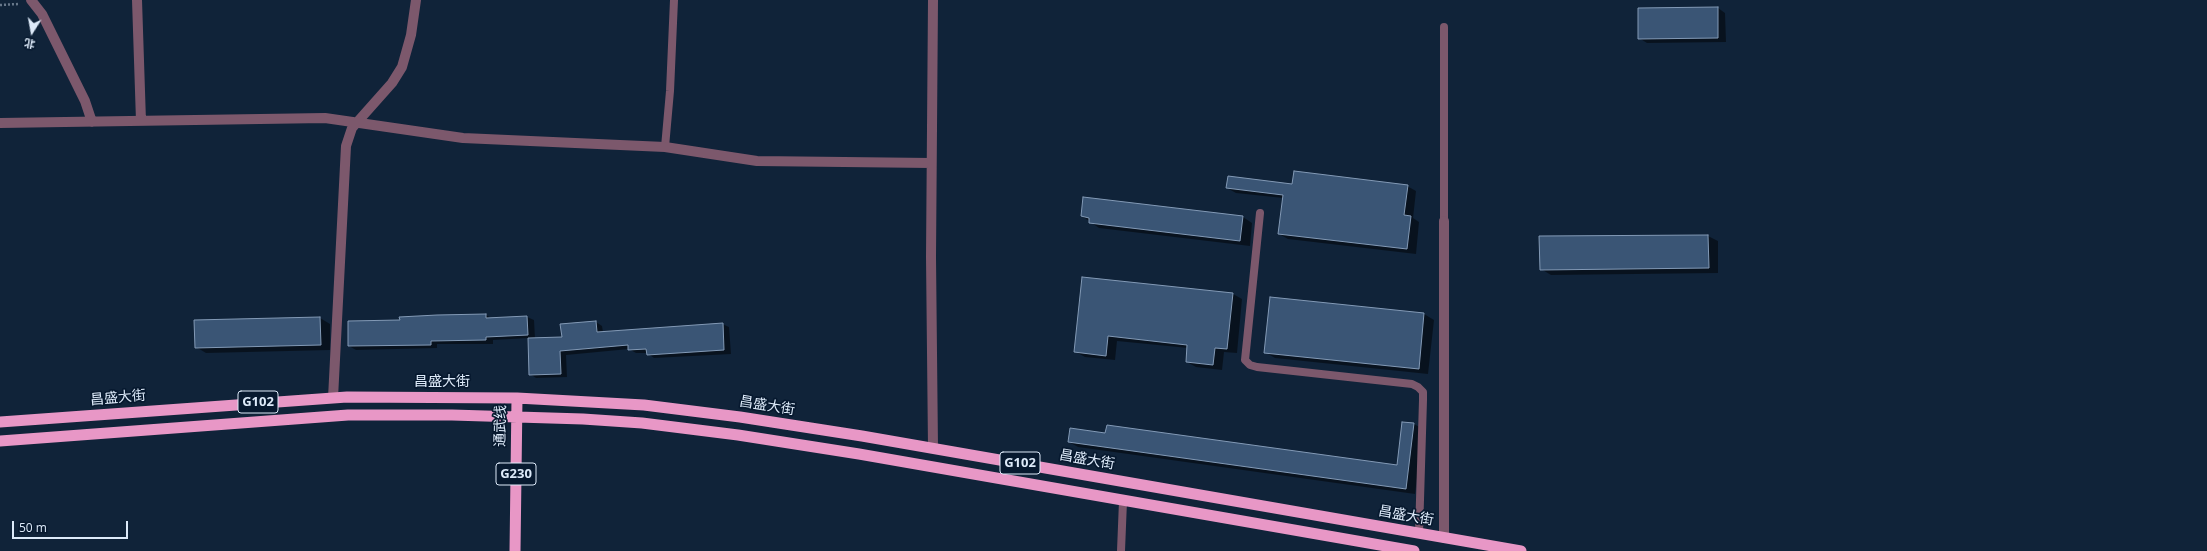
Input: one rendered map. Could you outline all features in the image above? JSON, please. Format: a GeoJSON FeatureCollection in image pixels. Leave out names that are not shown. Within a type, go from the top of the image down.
{"type":"FeatureCollection","features":[{"type":"Feature","properties":{"kind":"highway","name":"昌盛大街"},"geometry":{"type":"LineString","coordinates":[[0,422],[333,398],[517,398],[644,405],[740,417],[933,448],[1521,551]]}},
{"type":"Feature","properties":{"kind":"highway","name":"通武线"},"geometry":{"type":"LineString","coordinates":[[515,551],[517,398]]}},
{"type":"Feature","properties":{"kind":"highway","name":"G102"},"geometry":{"type":"LineString","coordinates":[[0,441],[348,415],[516,416],[642,423],[738,435],[1123,501],[1371,547],[1414,551]]}},
{"type":"Feature","properties":{"kind":"street"},"geometry":{"type":"LineString","coordinates":[[137,0],[141,121]]}},
{"type":"Feature","properties":{"kind":"street"},"geometry":{"type":"LineString","coordinates":[[333,398],[344,156],[348,137],[356,123],[392,83],[402,66],[411,35],[416,0]]}},
{"type":"Feature","properties":{"kind":"street"},"geometry":{"type":"LineString","coordinates":[[933,0],[931,163],[933,448]]}},
{"type":"Feature","properties":{"kind":"street"},"geometry":{"type":"LineString","coordinates":[[32,2],[42,14],[85,101],[92,122]]}},
{"type":"Feature","properties":{"kind":"street"},"geometry":{"type":"LineString","coordinates":[[0,123],[325,118],[463,138],[665,147],[757,161],[931,163]]}},
{"type":"Feature","properties":{"kind":"street"},"geometry":{"type":"LineString","coordinates":[[1444,221],[1444,538]]}},
{"type":"Feature","properties":{"kind":"lane"},"geometry":{"type":"LineString","coordinates":[[665,147],[670,91],[674,0]]}},
{"type":"Feature","properties":{"kind":"lane"},"geometry":{"type":"LineString","coordinates":[[1444,27],[1444,221]]}},
{"type":"Feature","properties":{"kind":"lane"},"geometry":{"type":"LineString","coordinates":[[1260,213],[1245,360],[1250,365],[1257,367],[1412,384],[1418,387],[1423,392],[1419,533]]}},
{"type":"Feature","properties":{"kind":"lane"},"geometry":{"type":"LineString","coordinates":[[1121,551],[1123,501]]}},
{"type":"Feature","properties":{"kind":"path"},"geometry":{"type":"LineString","coordinates":[[0,5],[32,2]]}},
{"type":"Feature","properties":{"kind":"building"},"geometry":{"type":"Polygon","coordinates":[[[1718,7],[1718,38],[1638,39],[1638,8],[1718,7]]]}},
{"type":"Feature","properties":{"kind":"building"},"geometry":{"type":"Polygon","coordinates":[[[1294,171],[1408,185],[1404,215],[1411,216],[1407,249],[1278,234],[1283,195],[1226,188],[1228,176],[1292,184],[1294,171]]]}},
{"type":"Feature","properties":{"kind":"building"},"geometry":{"type":"Polygon","coordinates":[[[1083,197],[1243,216],[1240,241],[1089,223],[1089,218],[1081,216],[1083,197]]]}},
{"type":"Feature","properties":{"kind":"building"},"geometry":{"type":"Polygon","coordinates":[[[1708,235],[1709,268],[1540,270],[1539,236],[1708,235]]]}},
{"type":"Feature","properties":{"kind":"building"},"geometry":{"type":"Polygon","coordinates":[[[1082,277],[1233,293],[1227,349],[1215,348],[1213,365],[1186,362],[1187,345],[1108,336],[1106,356],[1074,352],[1082,277]]]}},
{"type":"Feature","properties":{"kind":"building"},"geometry":{"type":"Polygon","coordinates":[[[1270,297],[1424,313],[1419,369],[1264,353],[1270,297]]]}},
{"type":"Feature","properties":{"kind":"building"},"geometry":{"type":"Polygon","coordinates":[[[486,314],[486,318],[527,316],[528,335],[486,337],[486,340],[431,341],[431,345],[348,346],[348,321],[400,320],[399,317],[486,314]]]}},
{"type":"Feature","properties":{"kind":"building"},"geometry":{"type":"Polygon","coordinates":[[[320,317],[321,345],[195,348],[194,320],[320,317]]]}},
{"type":"Feature","properties":{"kind":"building"},"geometry":{"type":"Polygon","coordinates":[[[596,321],[597,332],[723,323],[724,350],[647,355],[646,349],[628,350],[628,345],[560,351],[561,374],[529,375],[528,338],[562,337],[560,324],[596,321]]]}},
{"type":"Feature","properties":{"kind":"building"},"geometry":{"type":"Polygon","coordinates":[[[1402,422],[1414,423],[1406,489],[1068,442],[1070,428],[1105,433],[1107,425],[1397,465],[1402,422]]]}}]}
